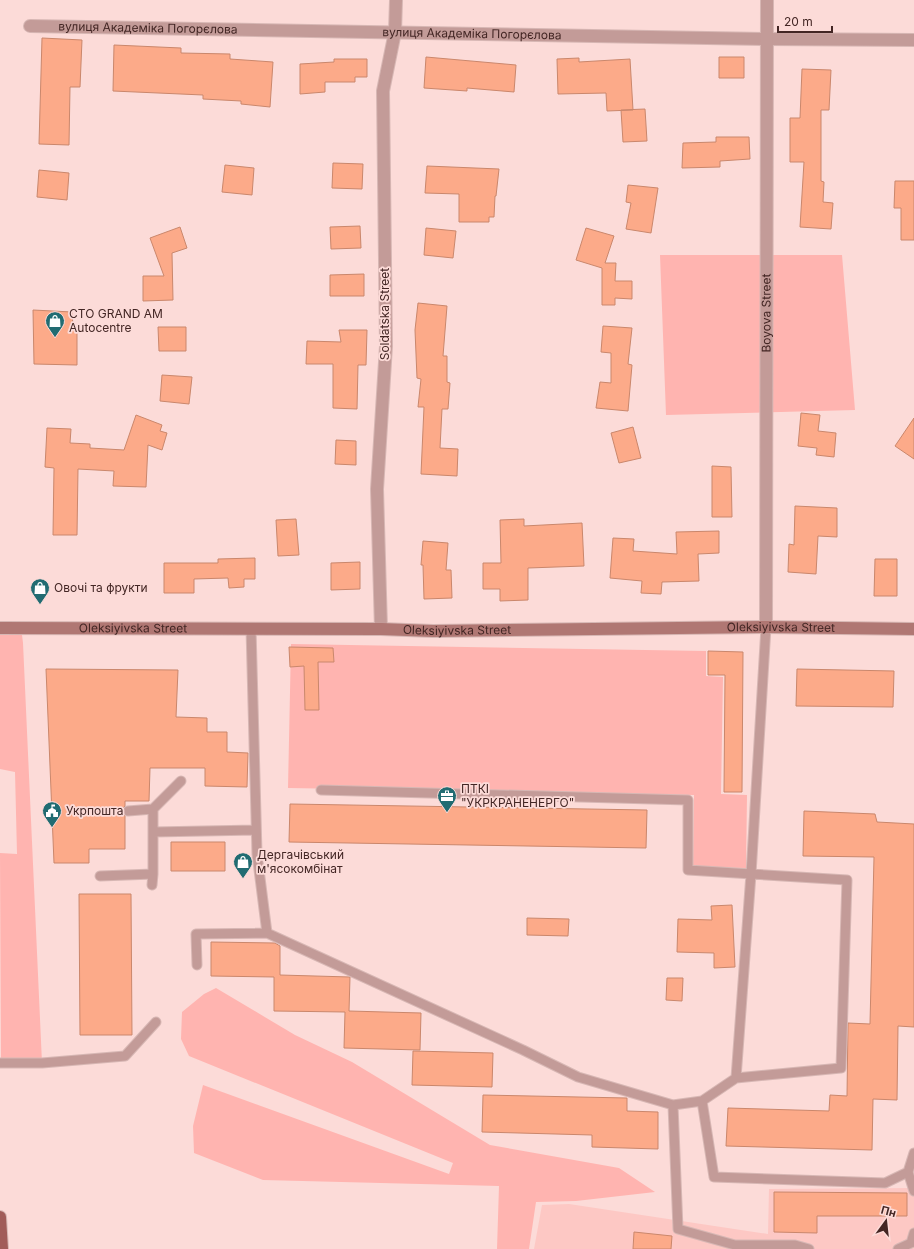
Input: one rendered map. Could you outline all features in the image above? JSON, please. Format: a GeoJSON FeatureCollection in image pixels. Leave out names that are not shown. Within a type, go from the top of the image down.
{"type":"FeatureCollection","features":[{"type":"Feature","properties":{"kind":"main road"},"geometry":{"type":"LineString","coordinates":[[0,1217],[2,1249]]}},
{"type":"Feature","properties":{"kind":"street","name":"Soldatska Street"},"geometry":{"type":"LineString","coordinates":[[381,629],[377,489],[386,346],[383,91],[395,32],[396,0]]}},
{"type":"Feature","properties":{"kind":"street","name":"Boyova Street"},"geometry":{"type":"LineString","coordinates":[[766,627],[767,0]]}},
{"type":"Feature","properties":{"kind":"street","name":"вулиця Академіка Погорєлова"},"geometry":{"type":"LineString","coordinates":[[30,26],[767,39],[914,40]]}},
{"type":"Feature","properties":{"kind":"street","name":"Oleksiyivska Street"},"geometry":{"type":"LineString","coordinates":[[0,628],[250,628],[441,631],[766,627],[914,629]]}},
{"type":"Feature","properties":{"kind":"lane"},"geometry":{"type":"LineString","coordinates":[[736,1078],[751,874],[766,627]]}},
{"type":"Feature","properties":{"kind":"lane"},"geometry":{"type":"LineString","coordinates":[[250,628],[257,854],[267,933]]}},
{"type":"Feature","properties":{"kind":"lane"},"geometry":{"type":"LineString","coordinates":[[128,811],[153,810],[181,781]]}},
{"type":"Feature","properties":{"kind":"lane"},"geometry":{"type":"LineString","coordinates":[[197,965],[196,934],[267,933],[578,1077],[673,1105],[702,1101],[736,1078],[841,1068],[847,880],[688,870],[688,800],[321,790]]}},
{"type":"Feature","properties":{"kind":"lane"},"geometry":{"type":"LineString","coordinates":[[152,885],[153,810]]}},
{"type":"Feature","properties":{"kind":"lane"},"geometry":{"type":"LineString","coordinates":[[153,832],[256,830]]}},
{"type":"Feature","properties":{"kind":"lane"},"geometry":{"type":"LineString","coordinates":[[100,876],[153,874]]}},
{"type":"Feature","properties":{"kind":"lane"},"geometry":{"type":"LineString","coordinates":[[0,1063],[42,1063],[125,1056],[156,1022]]}},
{"type":"Feature","properties":{"kind":"lane"},"geometry":{"type":"LineString","coordinates":[[702,1101],[714,1177],[885,1183],[908,1172]]}},
{"type":"Feature","properties":{"kind":"lane"},"geometry":{"type":"LineString","coordinates":[[673,1105],[678,1229],[735,1245],[794,1245],[809,1249]]}},
{"type":"Feature","properties":{"kind":"lane"},"geometry":{"type":"LineString","coordinates":[[914,1153],[908,1172],[914,1191]]}},
{"type":"Feature","properties":{"kind":"lane"},"geometry":{"type":"LineString","coordinates":[[898,1249],[911,1243],[914,1233]]}},
{"type":"Feature","properties":{"kind":"shaded area"},"geometry":{"type":"Polygon","coordinates":[[[660,255],[842,255],[855,410],[666,415],[660,255]]]}},
{"type":"Feature","properties":{"kind":"shaded area"},"geometry":{"type":"Polygon","coordinates":[[[21,627],[23,643],[42,1063],[1,1061],[0,853],[17,854],[15,772],[0,769],[0,628],[21,627]]]}},
{"type":"Feature","properties":{"kind":"shaded area"},"geometry":{"type":"Polygon","coordinates":[[[291,644],[706,651],[706,676],[723,677],[721,794],[747,795],[746,868],[693,867],[694,795],[288,788],[291,644]]]}},
{"type":"Feature","properties":{"kind":"shaded area"},"geometry":{"type":"Polygon","coordinates":[[[216,988],[295,1035],[352,1062],[490,1145],[619,1168],[655,1192],[576,1201],[536,1202],[529,1249],[497,1249],[499,1186],[263,1180],[194,1153],[193,1126],[203,1085],[449,1174],[453,1163],[189,1056],[181,1039],[182,1012],[204,994],[216,988]]]}},
{"type":"Feature","properties":{"kind":"shaded area"},"geometry":{"type":"Polygon","coordinates":[[[914,1188],[914,1249],[534,1249],[542,1205],[569,1204],[768,1234],[769,1189],[914,1188]]]}},
{"type":"Feature","properties":{"kind":"building"},"geometry":{"type":"Polygon","coordinates":[[[42,38],[82,40],[80,87],[70,87],[69,145],[39,144],[42,38]]]}},
{"type":"Feature","properties":{"kind":"building"},"geometry":{"type":"Polygon","coordinates":[[[114,45],[181,48],[181,53],[230,54],[230,59],[273,62],[270,107],[241,104],[241,101],[203,99],[203,95],[113,91],[114,45]]]}},
{"type":"Feature","properties":{"kind":"building"},"geometry":{"type":"Polygon","coordinates":[[[426,57],[516,65],[514,92],[467,88],[467,91],[424,88],[426,57]]]}},
{"type":"Feature","properties":{"kind":"building"},"geometry":{"type":"Polygon","coordinates":[[[719,57],[744,57],[744,78],[719,78],[719,57]]]}},
{"type":"Feature","properties":{"kind":"building"},"geometry":{"type":"Polygon","coordinates":[[[579,58],[579,62],[630,59],[633,110],[607,111],[606,93],[558,94],[557,59],[579,58]]]}},
{"type":"Feature","properties":{"kind":"building"},"geometry":{"type":"Polygon","coordinates":[[[334,59],[367,59],[367,77],[355,77],[355,82],[325,82],[325,92],[300,94],[300,64],[334,62],[334,59]]]}},
{"type":"Feature","properties":{"kind":"building"},"geometry":{"type":"Polygon","coordinates":[[[802,69],[831,70],[829,110],[821,110],[821,181],[824,182],[823,202],[833,203],[831,229],[800,227],[804,162],[790,162],[790,118],[800,118],[802,69]]]}},
{"type":"Feature","properties":{"kind":"building"},"geometry":{"type":"Polygon","coordinates":[[[645,109],[647,141],[623,142],[621,110],[645,109]]]}},
{"type":"Feature","properties":{"kind":"building"},"geometry":{"type":"Polygon","coordinates":[[[716,137],[749,137],[750,159],[720,161],[720,167],[682,168],[683,143],[716,142],[716,137]]]}},
{"type":"Feature","properties":{"kind":"building"},"geometry":{"type":"Polygon","coordinates":[[[333,163],[363,164],[362,189],[332,188],[333,163]]]}},
{"type":"Feature","properties":{"kind":"building"},"geometry":{"type":"Polygon","coordinates":[[[225,165],[254,168],[252,195],[222,192],[225,165]]]}},
{"type":"Feature","properties":{"kind":"building"},"geometry":{"type":"Polygon","coordinates":[[[427,166],[499,169],[494,217],[489,217],[489,222],[459,222],[459,194],[425,193],[427,166]]]}},
{"type":"Feature","properties":{"kind":"building"},"geometry":{"type":"Polygon","coordinates":[[[39,170],[69,173],[67,200],[37,197],[39,170]]]}},
{"type":"Feature","properties":{"kind":"building"},"geometry":{"type":"Polygon","coordinates":[[[895,181],[914,181],[914,240],[901,240],[901,208],[894,208],[895,181]]]}},
{"type":"Feature","properties":{"kind":"building"},"geometry":{"type":"Polygon","coordinates":[[[628,185],[658,188],[651,233],[626,229],[631,203],[626,202],[628,185]]]}},
{"type":"Feature","properties":{"kind":"building"},"geometry":{"type":"Polygon","coordinates":[[[360,226],[361,248],[331,249],[330,227],[360,226]]]}},
{"type":"Feature","properties":{"kind":"building"},"geometry":{"type":"Polygon","coordinates":[[[180,227],[187,248],[172,253],[173,300],[143,301],[143,276],[164,276],[150,238],[180,227]]]}},
{"type":"Feature","properties":{"kind":"building"},"geometry":{"type":"Polygon","coordinates":[[[426,228],[456,231],[453,258],[424,255],[426,228]]]}},
{"type":"Feature","properties":{"kind":"building"},"geometry":{"type":"Polygon","coordinates":[[[586,228],[614,236],[605,263],[616,263],[615,281],[632,281],[632,299],[615,298],[615,305],[602,305],[602,268],[576,260],[586,228]]]}},
{"type":"Feature","properties":{"kind":"building"},"geometry":{"type":"Polygon","coordinates":[[[364,274],[364,296],[330,296],[330,275],[364,274]]]}},
{"type":"Feature","properties":{"kind":"building"},"geometry":{"type":"Polygon","coordinates":[[[418,303],[447,306],[443,356],[447,356],[447,382],[450,383],[448,409],[442,409],[440,448],[458,449],[457,476],[421,474],[424,407],[418,407],[421,379],[417,378],[415,330],[418,303]]]}},
{"type":"Feature","properties":{"kind":"building","name":"СТО GRAND AM Autocentre"},"geometry":{"type":"Polygon","coordinates":[[[33,310],[72,312],[73,327],[77,327],[77,365],[34,364],[33,310]]]}},
{"type":"Feature","properties":{"kind":"building"},"geometry":{"type":"Polygon","coordinates":[[[603,326],[632,328],[628,364],[632,365],[628,411],[596,408],[600,382],[611,383],[611,353],[601,352],[603,326]]]}},
{"type":"Feature","properties":{"kind":"building"},"geometry":{"type":"Polygon","coordinates":[[[158,327],[186,327],[186,351],[159,351],[158,327]]]}},
{"type":"Feature","properties":{"kind":"building"},"geometry":{"type":"Polygon","coordinates":[[[339,330],[367,330],[366,365],[358,365],[357,409],[333,408],[333,364],[306,364],[307,341],[341,342],[339,330]]]}},
{"type":"Feature","properties":{"kind":"building"},"geometry":{"type":"Polygon","coordinates":[[[162,375],[192,377],[189,404],[160,401],[162,375]]]}},
{"type":"Feature","properties":{"kind":"building"},"geometry":{"type":"Polygon","coordinates":[[[801,413],[820,415],[818,431],[836,433],[834,457],[816,455],[817,448],[798,446],[801,413]]]}},
{"type":"Feature","properties":{"kind":"building"},"geometry":{"type":"Polygon","coordinates":[[[136,415],[162,425],[160,431],[167,433],[162,450],[148,445],[146,487],[113,486],[114,471],[78,469],[77,535],[53,535],[54,468],[45,467],[47,428],[71,429],[70,443],[90,444],[90,448],[124,450],[136,415]]]}},
{"type":"Feature","properties":{"kind":"building"},"geometry":{"type":"Polygon","coordinates":[[[914,418],[914,459],[895,446],[914,418]]]}},
{"type":"Feature","properties":{"kind":"building"},"geometry":{"type":"Polygon","coordinates":[[[633,427],[641,458],[619,463],[611,433],[633,427]]]}},
{"type":"Feature","properties":{"kind":"building"},"geometry":{"type":"Polygon","coordinates":[[[336,440],[356,441],[356,465],[335,464],[336,440]]]}},
{"type":"Feature","properties":{"kind":"building"},"geometry":{"type":"Polygon","coordinates":[[[712,466],[731,467],[732,517],[712,517],[712,466]]]}},
{"type":"Feature","properties":{"kind":"building"},"geometry":{"type":"Polygon","coordinates":[[[795,506],[837,508],[837,537],[818,536],[816,574],[788,572],[789,544],[794,545],[795,506]]]}},
{"type":"Feature","properties":{"kind":"building"},"geometry":{"type":"Polygon","coordinates":[[[296,519],[299,555],[278,556],[276,520],[296,519]]]}},
{"type":"Feature","properties":{"kind":"building"},"geometry":{"type":"Polygon","coordinates":[[[524,519],[524,526],[582,523],[584,566],[528,568],[528,600],[500,601],[500,589],[483,589],[483,563],[501,563],[500,520],[524,519]]]}},
{"type":"Feature","properties":{"kind":"building"},"geometry":{"type":"Polygon","coordinates":[[[719,531],[719,553],[698,554],[699,581],[662,582],[661,594],[641,593],[642,581],[610,578],[613,538],[634,539],[633,551],[677,554],[676,532],[719,531]]]}},
{"type":"Feature","properties":{"kind":"building"},"geometry":{"type":"Polygon","coordinates":[[[423,541],[448,543],[446,570],[451,570],[452,598],[424,599],[423,565],[421,565],[423,541]]]}},
{"type":"Feature","properties":{"kind":"building"},"geometry":{"type":"Polygon","coordinates":[[[255,558],[255,579],[244,579],[244,587],[229,588],[228,578],[194,579],[194,593],[164,593],[164,563],[218,563],[218,559],[255,558]]]}},
{"type":"Feature","properties":{"kind":"building"},"geometry":{"type":"Polygon","coordinates":[[[875,559],[897,559],[897,596],[874,596],[875,559]]]}},
{"type":"Feature","properties":{"kind":"building"},"geometry":{"type":"Polygon","coordinates":[[[360,562],[360,589],[331,590],[331,563],[360,562]]]}},
{"type":"Feature","properties":{"kind":"building"},"geometry":{"type":"Polygon","coordinates":[[[289,647],[333,648],[334,662],[318,662],[319,710],[305,710],[304,666],[290,667],[289,647]]]}},
{"type":"Feature","properties":{"kind":"building"},"geometry":{"type":"Polygon","coordinates":[[[708,651],[743,652],[742,792],[724,792],[725,675],[708,675],[708,651]]]}},
{"type":"Feature","properties":{"kind":"building"},"geometry":{"type":"Polygon","coordinates":[[[46,669],[178,670],[176,717],[207,718],[207,732],[227,732],[227,752],[248,753],[247,787],[205,786],[205,768],[150,768],[149,801],[125,801],[125,806],[122,809],[125,816],[125,849],[89,849],[89,863],[54,863],[46,669]]]}},
{"type":"Feature","properties":{"kind":"building"},"geometry":{"type":"Polygon","coordinates":[[[797,669],[894,671],[893,707],[796,706],[797,669]]]}},
{"type":"Feature","properties":{"kind":"building"},"geometry":{"type":"Polygon","coordinates":[[[290,804],[647,810],[646,848],[289,842],[290,804]]]}},
{"type":"Feature","properties":{"kind":"building"},"geometry":{"type":"Polygon","coordinates":[[[804,811],[875,814],[877,822],[914,824],[914,1027],[898,1026],[897,1100],[873,1099],[872,1150],[726,1146],[728,1108],[829,1111],[830,1095],[847,1096],[848,1023],[870,1024],[874,857],[803,856],[804,811]]]}},
{"type":"Feature","properties":{"kind":"building"},"geometry":{"type":"Polygon","coordinates":[[[171,842],[225,842],[225,871],[171,871],[171,842]]]}},
{"type":"Feature","properties":{"kind":"building"},"geometry":{"type":"Polygon","coordinates":[[[79,894],[131,894],[132,1035],[80,1035],[79,894]]]}},
{"type":"Feature","properties":{"kind":"building"},"geometry":{"type":"Polygon","coordinates":[[[732,905],[735,967],[714,968],[714,953],[677,952],[678,919],[712,920],[711,906],[732,905]]]}},
{"type":"Feature","properties":{"kind":"building"},"geometry":{"type":"Polygon","coordinates":[[[527,918],[569,919],[568,936],[527,935],[527,918]]]}},
{"type":"Feature","properties":{"kind":"building"},"geometry":{"type":"Polygon","coordinates":[[[211,942],[275,943],[280,946],[280,975],[350,977],[349,1011],[421,1013],[420,1050],[344,1048],[345,1012],[274,1011],[274,977],[211,976],[211,942]]]}},
{"type":"Feature","properties":{"kind":"building"},"geometry":{"type":"Polygon","coordinates":[[[667,978],[683,978],[682,1001],[666,1000],[667,978]]]}},
{"type":"Feature","properties":{"kind":"building"},"geometry":{"type":"Polygon","coordinates":[[[413,1051],[493,1053],[492,1087],[412,1085],[413,1051]]]}},
{"type":"Feature","properties":{"kind":"building"},"geometry":{"type":"Polygon","coordinates":[[[483,1095],[627,1098],[627,1111],[658,1112],[658,1149],[592,1147],[592,1135],[482,1132],[483,1095]]]}},
{"type":"Feature","properties":{"kind":"building"},"geometry":{"type":"Polygon","coordinates":[[[774,1192],[907,1193],[907,1216],[817,1216],[817,1233],[774,1232],[774,1192]]]}},
{"type":"Feature","properties":{"kind":"building"},"geometry":{"type":"Polygon","coordinates":[[[634,1232],[672,1236],[671,1249],[633,1249],[634,1232]]]}},
{"type":"Feature","properties":{"kind":"place","name":"СТО GRAND AM Autocentre"},"geometry":{"type":"Point","coordinates":[55,338]}},
{"type":"Feature","properties":{"kind":"place","name":"Овочі та фрукти"},"geometry":{"type":"Point","coordinates":[40,605]}},
{"type":"Feature","properties":{"kind":"place","name":"ПТКІ \"УКРКРАНЕНЕРГО\""},"geometry":{"type":"Point","coordinates":[447,813]}},
{"type":"Feature","properties":{"kind":"place","name":"Укрпошта"},"geometry":{"type":"Point","coordinates":[52,828]}},
{"type":"Feature","properties":{"kind":"place","name":"Дергачівський м'ясокомбінат"},"geometry":{"type":"Point","coordinates":[243,879]}}]}
